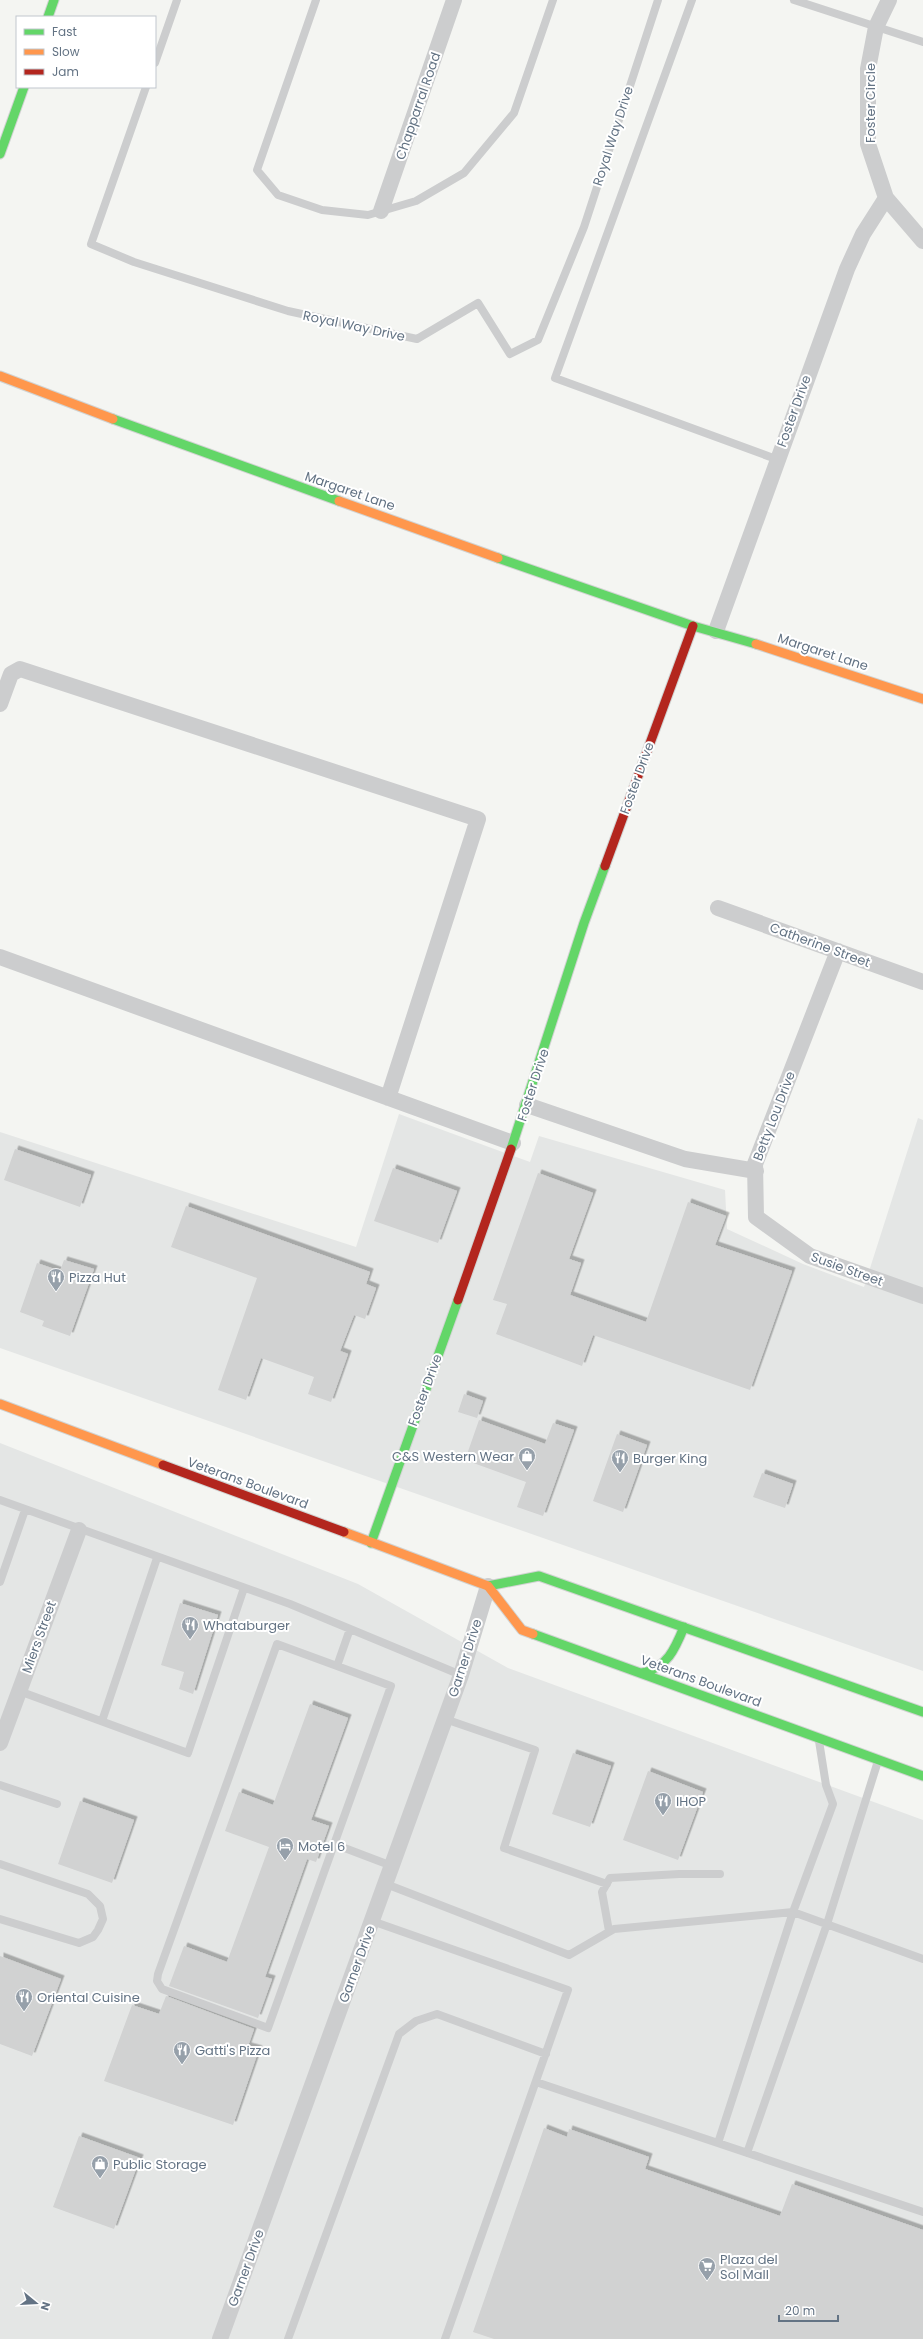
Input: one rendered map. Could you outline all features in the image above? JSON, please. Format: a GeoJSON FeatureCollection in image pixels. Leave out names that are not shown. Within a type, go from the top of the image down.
{"type":"FeatureCollection","features":[{"type":"Feature","properties":{"kind":"street"},"geometry":{"type":"LineString","coordinates":[[48,16],[54,0]]}},
{"type":"Feature","properties":{"kind":"street","name":"Chapparral Road"},"geometry":{"type":"LineString","coordinates":[[381,211],[454,0]]}},
{"type":"Feature","properties":{"kind":"street","name":"Foster Circle"},"geometry":{"type":"LineString","coordinates":[[889,0],[876,26],[868,68],[868,144],[886,198],[923,241]]}},
{"type":"Feature","properties":{"kind":"street"},"geometry":{"type":"LineString","coordinates":[[0,154],[24,88]]}},
{"type":"Feature","properties":{"kind":"street","name":"Foster Drive"},"geometry":{"type":"LineString","coordinates":[[716,631],[776,459],[847,269],[863,234],[886,198]]}},
{"type":"Feature","properties":{"kind":"street","name":"Margaret Lane"},"geometry":{"type":"LineString","coordinates":[[0,376],[230,463],[693,626],[716,631],[923,699]]}},
{"type":"Feature","properties":{"kind":"street","name":"Foster Drive"},"geometry":{"type":"LineString","coordinates":[[371,1543],[527,1105],[584,923],[693,626]]}},
{"type":"Feature","properties":{"kind":"street"},"geometry":{"type":"LineString","coordinates":[[0,704],[11,674],[20,668],[478,819],[388,1098]]}},
{"type":"Feature","properties":{"kind":"street","name":"Catherine Street"},"geometry":{"type":"LineString","coordinates":[[718,908],[923,982]]}},
{"type":"Feature","properties":{"kind":"street","name":"Betty Lou Drive"},"geometry":{"type":"LineString","coordinates":[[527,1105],[685,1159],[756,1171],[755,1164],[838,951]]}},
{"type":"Feature","properties":{"kind":"street"},"geometry":{"type":"LineString","coordinates":[[0,958],[513,1143]]}},
{"type":"Feature","properties":{"kind":"street","name":"Susie Street"},"geometry":{"type":"LineString","coordinates":[[756,1171],[756,1217],[810,1256],[923,1296]]}},
{"type":"Feature","properties":{"kind":"street","name":"Veterans Boulevard"},"geometry":{"type":"LineString","coordinates":[[0,1404],[488,1586],[522,1630],[923,1776]]}},
{"type":"Feature","properties":{"kind":"street","name":"Miers Street"},"geometry":{"type":"LineString","coordinates":[[0,1743],[79,1530]]}},
{"type":"Feature","properties":{"kind":"street"},"geometry":{"type":"LineString","coordinates":[[488,1586],[539,1576],[923,1712]]}},
{"type":"Feature","properties":{"kind":"street","name":"Garner Drive"},"geometry":{"type":"LineString","coordinates":[[220,2339],[462,1675],[488,1586]]}},
{"type":"Feature","properties":{"kind":"street"},"geometry":{"type":"LineString","coordinates":[[642,1673],[654,1672],[665,1663],[674,1649],[684,1627]]}},
{"type":"Feature","properties":{"kind":"lane"},"geometry":{"type":"LineString","coordinates":[[156,60],[177,0]]}},
{"type":"Feature","properties":{"kind":"lane"},"geometry":{"type":"LineString","coordinates":[[316,0],[257,170],[278,195],[322,210],[368,215],[416,201],[464,173],[514,113],[554,0]]}},
{"type":"Feature","properties":{"kind":"lane","name":"Royal Way Drive"},"geometry":{"type":"LineString","coordinates":[[146,88],[91,244],[134,262],[288,311],[417,340],[478,303],[510,354],[538,340],[584,227],[658,0]]}},
{"type":"Feature","properties":{"kind":"lane"},"geometry":{"type":"LineString","coordinates":[[692,0],[555,378],[776,459]]}},
{"type":"Feature","properties":{"kind":"lane"},"geometry":{"type":"LineString","coordinates":[[794,0],[923,42]]}},
{"type":"Feature","properties":{"kind":"lane"},"geometry":{"type":"LineString","coordinates":[[0,1500],[79,1530],[244,1588],[350,1629],[462,1675]]}},
{"type":"Feature","properties":{"kind":"lane"},"geometry":{"type":"LineString","coordinates":[[0,1582],[25,1510]]}},
{"type":"Feature","properties":{"kind":"lane"},"geometry":{"type":"LineString","coordinates":[[102,1721],[157,1558]]}},
{"type":"Feature","properties":{"kind":"lane"},"geometry":{"type":"LineString","coordinates":[[19,1691],[188,1753],[244,1588]]}},
{"type":"Feature","properties":{"kind":"lane"},"geometry":{"type":"LineString","coordinates":[[337,1666],[350,1629]]}},
{"type":"Feature","properties":{"kind":"lane"},"geometry":{"type":"LineString","coordinates":[[277,1644],[337,1666],[391,1686],[268,2028],[159,1987],[157,1982],[163,1956],[277,1644]]}},
{"type":"Feature","properties":{"kind":"lane"},"geometry":{"type":"LineString","coordinates":[[445,1719],[535,1750],[504,1848],[607,1884]]}},
{"type":"Feature","properties":{"kind":"lane"},"geometry":{"type":"LineString","coordinates":[[718,2143],[794,1912],[832,1804],[826,1785],[819,1738]]}},
{"type":"Feature","properties":{"kind":"lane"},"geometry":{"type":"LineString","coordinates":[[747,2153],[827,1924],[878,1760]]}},
{"type":"Feature","properties":{"kind":"lane"},"geometry":{"type":"LineString","coordinates":[[0,1785],[57,1804]]}},
{"type":"Feature","properties":{"kind":"lane"},"geometry":{"type":"LineString","coordinates":[[334,1844],[392,1866]]}},
{"type":"Feature","properties":{"kind":"lane"},"geometry":{"type":"LineString","coordinates":[[0,1864],[88,1894],[100,1906],[102,1919],[93,1937],[79,1943],[0,1918]]}},
{"type":"Feature","properties":{"kind":"lane"},"geometry":{"type":"LineString","coordinates":[[609,1931],[602,1892],[610,1878],[627,1876],[720,1874]]}},
{"type":"Feature","properties":{"kind":"lane"},"geometry":{"type":"LineString","coordinates":[[386,1884],[569,1955],[614,1929],[794,1912],[923,1959]]}},
{"type":"Feature","properties":{"kind":"lane"},"geometry":{"type":"LineString","coordinates":[[372,1921],[568,1990],[445,2339]]}},
{"type":"Feature","properties":{"kind":"lane"},"geometry":{"type":"LineString","coordinates":[[288,2339],[399,2034],[416,2021],[437,2014],[546,2054]]}},
{"type":"Feature","properties":{"kind":"lane"},"geometry":{"type":"LineString","coordinates":[[536,2082],[923,2212]]}},
{"type":"Feature","properties":{"kind":"shaded area"},"geometry":{"type":"Polygon","coordinates":[[[399,1114],[530,1162],[539,1136],[725,1190],[727,1229],[803,1264],[864,1287],[918,1118],[923,1120],[923,1671],[0,1348],[0,1132],[356,1247],[399,1114]]]}},
{"type":"Feature","properties":{"kind":"shaded area"},"geometry":{"type":"Polygon","coordinates":[[[0,1443],[358,1584],[508,1668],[923,1820],[923,2339],[0,2339],[0,1443]]]}},
{"type":"Feature","properties":{"kind":"building"},"geometry":{"type":"Polygon","coordinates":[[[15,1149],[91,1175],[80,1207],[4,1180],[15,1149]]]}},
{"type":"Feature","properties":{"kind":"building"},"geometry":{"type":"Polygon","coordinates":[[[393,1168],[457,1191],[438,1243],[374,1221],[393,1168]]]}},
{"type":"Feature","properties":{"kind":"building"},"geometry":{"type":"Polygon","coordinates":[[[538,1173],[593,1193],[569,1259],[581,1263],[570,1295],[646,1322],[688,1202],[726,1216],[715,1245],[792,1271],[750,1390],[593,1335],[582,1366],[496,1334],[507,1304],[493,1300],[538,1173]]]}},
{"type":"Feature","properties":{"kind":"building"},"geometry":{"type":"Polygon","coordinates":[[[186,1206],[370,1272],[366,1284],[376,1288],[365,1319],[354,1315],[340,1351],[348,1354],[331,1402],[308,1394],[314,1377],[261,1358],[246,1400],[218,1390],[257,1278],[171,1247],[186,1206]]]}},
{"type":"Feature","properties":{"kind":"building","name":"Pizza Hut"},"geometry":{"type":"Polygon","coordinates":[[[64,1260],[94,1269],[70,1336],[42,1326],[44,1321],[20,1312],[37,1263],[60,1271],[64,1260]]]}},
{"type":"Feature","properties":{"kind":"building"},"geometry":{"type":"Polygon","coordinates":[[[464,1394],[483,1401],[477,1418],[458,1412],[464,1394]]]}},
{"type":"Feature","properties":{"kind":"building","name":"C&S Western Wear"},"geometry":{"type":"Polygon","coordinates":[[[479,1420],[545,1444],[553,1423],[574,1430],[543,1516],[517,1507],[526,1482],[465,1460],[479,1420]]]}},
{"type":"Feature","properties":{"kind":"building","name":"Burger King"},"geometry":{"type":"Polygon","coordinates":[[[617,1434],[647,1445],[623,1512],[593,1501],[617,1434]]]}},
{"type":"Feature","properties":{"kind":"building"},"geometry":{"type":"Polygon","coordinates":[[[762,1473],[793,1484],[785,1508],[753,1497],[762,1473]]]}},
{"type":"Feature","properties":{"kind":"building","name":"Whataburger"},"geometry":{"type":"Polygon","coordinates":[[[180,1603],[218,1615],[193,1694],[179,1689],[184,1672],[161,1665],[180,1603]]]}},
{"type":"Feature","properties":{"kind":"building","name":"Motel 6"},"geometry":{"type":"Polygon","coordinates":[[[310,1704],[348,1718],[311,1820],[329,1826],[316,1862],[307,1859],[265,1977],[272,1979],[258,2018],[169,1986],[184,1946],[227,1962],[269,1847],[225,1831],[239,1792],[273,1805],[310,1704]]]}},
{"type":"Feature","properties":{"kind":"building"},"geometry":{"type":"Polygon","coordinates":[[[573,1753],[611,1766],[590,1827],[552,1814],[573,1753]]]}},
{"type":"Feature","properties":{"kind":"building","name":"IHOP"},"geometry":{"type":"Polygon","coordinates":[[[648,1771],[703,1792],[678,1860],[623,1840],[648,1771]]]}},
{"type":"Feature","properties":{"kind":"building"},"geometry":{"type":"Polygon","coordinates":[[[80,1801],[134,1820],[112,1883],[58,1864],[80,1801]]]}},
{"type":"Feature","properties":{"kind":"building","name":"Oriental Cuisine"},"geometry":{"type":"Polygon","coordinates":[[[0,1956],[61,1979],[32,2056],[0,2044],[0,1956]]]}},
{"type":"Feature","properties":{"kind":"building","name":"Gatti's Pizza"},"geometry":{"type":"Polygon","coordinates":[[[166,1996],[254,2029],[248,2046],[259,2049],[233,2125],[104,2081],[132,2005],[159,2014],[166,1996]]]}},
{"type":"Feature","properties":{"kind":"building","name":"Plaza del Sol Mall"},"geometry":{"type":"Polygon","coordinates":[[[544,2128],[567,2137],[569,2129],[649,2157],[645,2169],[780,2216],[792,2184],[923,2230],[923,2339],[494,2339],[473,2332],[544,2128]]]}},
{"type":"Feature","properties":{"kind":"building"},"geometry":{"type":"Polygon","coordinates":[[[79,2136],[140,2158],[114,2229],[53,2207],[79,2136]]]}},
{"type":"Feature","properties":{"kind":"traffic: fast"},"geometry":{"type":"LineString","coordinates":[[48,16],[54,0]]}},
{"type":"Feature","properties":{"kind":"traffic: fast"},"geometry":{"type":"LineString","coordinates":[[0,154],[24,88]]}},
{"type":"Feature","properties":{"kind":"traffic: fast"},"geometry":{"type":"LineString","coordinates":[[113,419],[339,501]]}},
{"type":"Feature","properties":{"kind":"traffic: fast"},"geometry":{"type":"LineString","coordinates":[[498,558],[693,626],[756,644]]}},
{"type":"Feature","properties":{"kind":"traffic: fast"},"geometry":{"type":"LineString","coordinates":[[511,1149],[584,923],[605,866]]}},
{"type":"Feature","properties":{"kind":"traffic: fast"},"geometry":{"type":"LineString","coordinates":[[371,1543],[458,1300]]}},
{"type":"Feature","properties":{"kind":"traffic: fast"},"geometry":{"type":"LineString","coordinates":[[488,1586],[539,1576],[923,1712]]}},
{"type":"Feature","properties":{"kind":"traffic: fast"},"geometry":{"type":"LineString","coordinates":[[642,1673],[658,1667],[664,1662],[673,1650],[684,1627]]}},
{"type":"Feature","properties":{"kind":"traffic: fast"},"geometry":{"type":"LineString","coordinates":[[533,1634],[923,1776]]}},
{"type":"Feature","properties":{"kind":"traffic: slow"},"geometry":{"type":"LineString","coordinates":[[0,376],[113,419]]}},
{"type":"Feature","properties":{"kind":"traffic: slow"},"geometry":{"type":"LineString","coordinates":[[339,501],[498,558]]}},
{"type":"Feature","properties":{"kind":"traffic: slow"},"geometry":{"type":"LineString","coordinates":[[756,644],[923,699]]}},
{"type":"Feature","properties":{"kind":"traffic: slow"},"geometry":{"type":"LineString","coordinates":[[0,1404],[163,1465]]}},
{"type":"Feature","properties":{"kind":"traffic: slow"},"geometry":{"type":"LineString","coordinates":[[344,1532],[488,1586],[522,1630],[533,1634]]}},
{"type":"Feature","properties":{"kind":"traffic: jam"},"geometry":{"type":"LineString","coordinates":[[605,866],[693,626]]}},
{"type":"Feature","properties":{"kind":"traffic: jam"},"geometry":{"type":"LineString","coordinates":[[458,1300],[511,1149]]}},
{"type":"Feature","properties":{"kind":"traffic: jam"},"geometry":{"type":"LineString","coordinates":[[163,1465],[344,1532]]}},
{"type":"Feature","properties":{"kind":"place","name":"Pizza Hut"},"geometry":{"type":"Point","coordinates":[56,1292]}},
{"type":"Feature","properties":{"kind":"place","name":"C&S Western Wear"},"geometry":{"type":"Point","coordinates":[527,1471]}},
{"type":"Feature","properties":{"kind":"place","name":"Burger King"},"geometry":{"type":"Point","coordinates":[620,1473]}},
{"type":"Feature","properties":{"kind":"place","name":"Whataburger"},"geometry":{"type":"Point","coordinates":[190,1640]}},
{"type":"Feature","properties":{"kind":"place","name":"IHOP"},"geometry":{"type":"Point","coordinates":[663,1816]}},
{"type":"Feature","properties":{"kind":"place","name":"Motel 6"},"geometry":{"type":"Point","coordinates":[285,1861]}},
{"type":"Feature","properties":{"kind":"place","name":"Oriental Cuisine"},"geometry":{"type":"Point","coordinates":[24,2012]}},
{"type":"Feature","properties":{"kind":"place","name":"Gatti's Pizza"},"geometry":{"type":"Point","coordinates":[182,2065]}},
{"type":"Feature","properties":{"kind":"place","name":"Public Storage"},"geometry":{"type":"Point","coordinates":[100,2179]}},
{"type":"Feature","properties":{"kind":"place","name":"Plaza del Sol Mall"},"geometry":{"type":"Point","coordinates":[707,2281]}}]}
